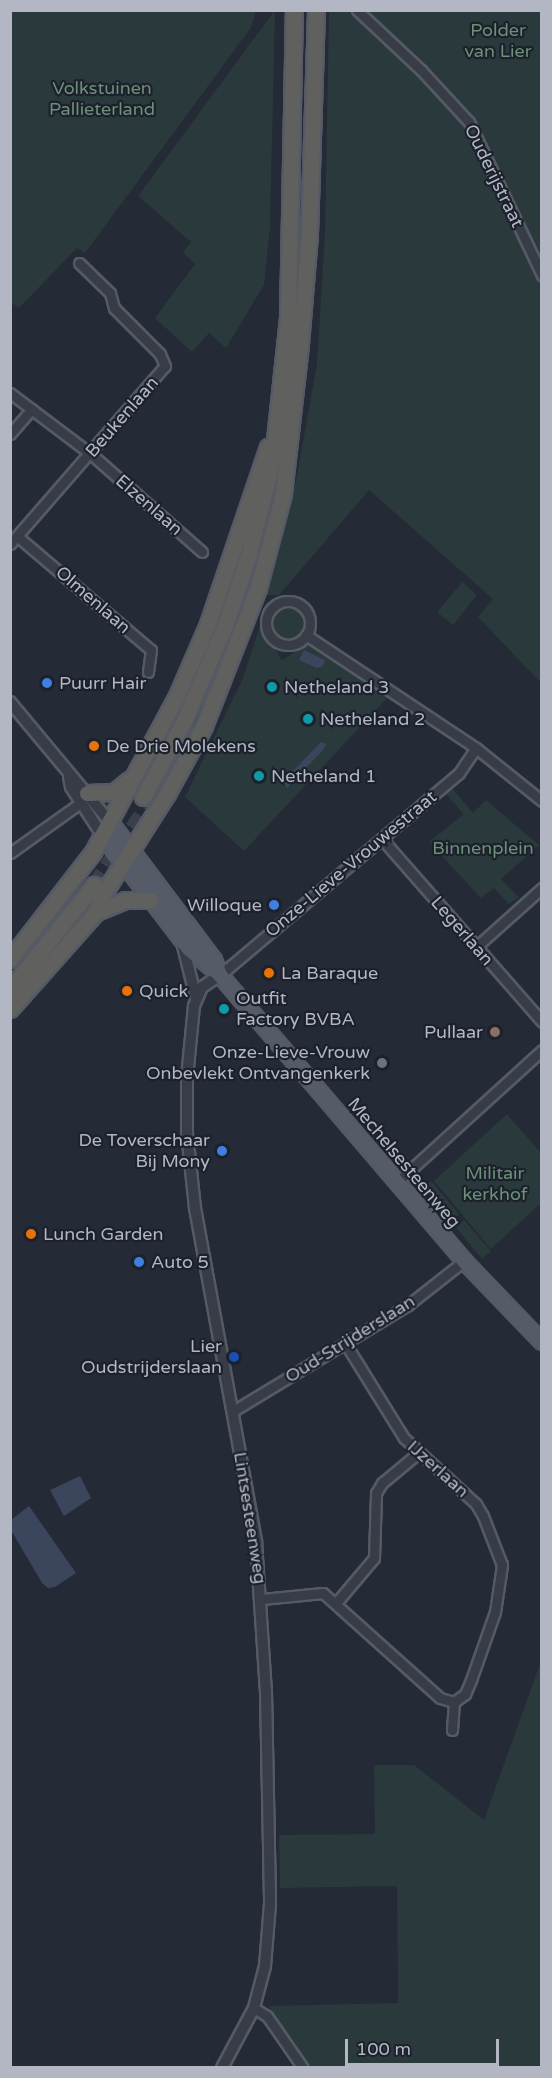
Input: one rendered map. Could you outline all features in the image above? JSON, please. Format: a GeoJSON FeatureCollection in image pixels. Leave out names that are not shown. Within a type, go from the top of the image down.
{"type":"FeatureCollection","features":[{"type":"Feature","properties":{"kind":"highway"},"geometry":{"type":"LineString","coordinates":[[10,1009],[96,912],[100,899],[128,859],[204,726],[258,588],[283,494],[294,10]]}},
{"type":"Feature","properties":{"kind":"highway"},"geometry":{"type":"LineString","coordinates":[[146,799],[182,726],[225,625],[261,510],[283,426],[309,234],[315,10]]}},
{"type":"Feature","properties":{"kind":"highway"},"geometry":{"type":"LineString","coordinates":[[10,959],[106,829],[177,696],[204,633],[283,426]]}},
{"type":"Feature","properties":{"kind":"highway"},"geometry":{"type":"LineString","coordinates":[[84,798],[114,792],[136,774]]}},
{"type":"Feature","properties":{"kind":"highway"},"geometry":{"type":"LineString","coordinates":[[10,977],[91,882],[10,989]]}},
{"type":"Feature","properties":{"kind":"highway"},"geometry":{"type":"LineString","coordinates":[[96,912],[125,900],[150,900]]}},
{"type":"Feature","properties":{"kind":"main road","name":"Mechelsesteenweg"},"geometry":{"type":"LineString","coordinates":[[106,829],[128,859],[214,960],[220,975],[464,1261],[542,1342]]}},
{"type":"Feature","properties":{"kind":"main road","name":"Mechelsesteenweg"},"geometry":{"type":"LineString","coordinates":[[128,859],[150,900],[182,942],[206,967],[220,975]]}},
{"type":"Feature","properties":{"kind":"street","name":"Ouderijstraat"},"geometry":{"type":"LineString","coordinates":[[357,10],[421,70],[469,122],[542,275]]}},
{"type":"Feature","properties":{"kind":"street","name":"Beukenlaan"},"geometry":{"type":"LineString","coordinates":[[12,541],[158,376],[165,361],[114,308],[110,293],[79,262]]}},
{"type":"Feature","properties":{"kind":"street","name":"Elzenlaan"},"geometry":{"type":"LineString","coordinates":[[10,393],[91,454],[202,552]]}},
{"type":"Feature","properties":{"kind":"street"},"geometry":{"type":"LineString","coordinates":[[10,434],[32,409]]}},
{"type":"Feature","properties":{"kind":"street","name":"Olmenlaan"},"geometry":{"type":"LineString","coordinates":[[12,541],[151,650],[148,672]]}},
{"type":"Feature","properties":{"kind":"street"},"geometry":{"type":"LineString","coordinates":[[282,602],[297,603],[309,620],[306,635],[292,645],[276,642],[266,628],[269,612],[282,602]]}},
{"type":"Feature","properties":{"kind":"street"},"geometry":{"type":"LineString","coordinates":[[306,635],[476,748],[542,801]]}},
{"type":"Feature","properties":{"kind":"street","name":"Mechelsesteenweg"},"geometry":{"type":"LineString","coordinates":[[10,702],[69,777],[106,829]]}},
{"type":"Feature","properties":{"kind":"street","name":"Onze-Lieve-Vrouwestraat"},"geometry":{"type":"LineString","coordinates":[[220,975],[459,773],[476,748]]}},
{"type":"Feature","properties":{"kind":"street"},"geometry":{"type":"LineString","coordinates":[[10,853],[84,798]]}},
{"type":"Feature","properties":{"kind":"street","name":"Legerlaan"},"geometry":{"type":"LineString","coordinates":[[382,839],[540,1018]]}},
{"type":"Feature","properties":{"kind":"street"},"geometry":{"type":"LineString","coordinates":[[477,947],[542,888]]}},
{"type":"Feature","properties":{"kind":"street"},"geometry":{"type":"LineString","coordinates":[[182,942],[196,998]]}},
{"type":"Feature","properties":{"kind":"street"},"geometry":{"type":"LineString","coordinates":[[196,998],[202,987],[220,975]]}},
{"type":"Feature","properties":{"kind":"street","name":"Lintsesteenweg"},"geometry":{"type":"LineString","coordinates":[[196,998],[187,1078],[189,1163],[233,1411],[262,1599],[269,1937],[254,2008],[222,2067]]}},
{"type":"Feature","properties":{"kind":"street"},"geometry":{"type":"LineString","coordinates":[[397,1182],[542,1050]]}},
{"type":"Feature","properties":{"kind":"street","name":"Oud-Strijderslaan"},"geometry":{"type":"LineString","coordinates":[[233,1411],[408,1305],[464,1261]]}},
{"type":"Feature","properties":{"kind":"street","name":"IJzerlaan"},"geometry":{"type":"LineString","coordinates":[[345,1343],[417,1454],[440,1470],[476,1504],[493,1537],[502,1565],[495,1612],[465,1694],[454,1702]]}},
{"type":"Feature","properties":{"kind":"street"},"geometry":{"type":"LineString","coordinates":[[336,1603],[374,1558],[374,1501],[379,1488],[417,1454]]}},
{"type":"Feature","properties":{"kind":"street"},"geometry":{"type":"LineString","coordinates":[[262,1599],[324,1593],[440,1698],[454,1702],[452,1730]]}},
{"type":"Feature","properties":{"kind":"street"},"geometry":{"type":"LineString","coordinates":[[254,2008],[267,2016],[303,2067]]}},
{"type":"Feature","properties":{"kind":"green space"},"geometry":{"type":"Polygon","coordinates":[[[275,10],[270,227],[264,285],[226,348],[209,333],[192,352],[155,318],[195,264],[183,252],[191,242],[138,196],[275,10]]]}},
{"type":"Feature","properties":{"kind":"green space","name":"Volkstuinen Pallieterland"},"geometry":{"type":"Polygon","coordinates":[[[10,11],[256,11],[250,29],[85,253],[77,248],[19,308],[10,302],[10,11]]]}},
{"type":"Feature","properties":{"kind":"green space","name":"Polder van Lier"},"geometry":{"type":"Polygon","coordinates":[[[329,11],[541,11],[541,683],[478,617],[493,599],[369,490],[279,595],[265,595],[296,481],[317,364],[325,232],[329,11]]]}},
{"type":"Feature","properties":{"kind":"green space"},"geometry":{"type":"Polygon","coordinates":[[[462,582],[477,595],[453,625],[437,612],[462,582]]]}},
{"type":"Feature","properties":{"kind":"green space"},"geometry":{"type":"Polygon","coordinates":[[[288,606],[300,611],[305,623],[300,635],[288,640],[276,635],[271,623],[276,611],[288,606]]]}},
{"type":"Feature","properties":{"kind":"green space"},"geometry":{"type":"Polygon","coordinates":[[[260,626],[282,660],[308,644],[387,698],[244,851],[185,797],[243,678],[260,626]]]}},
{"type":"Feature","properties":{"kind":"green space","name":"Binnenplein"},"geometry":{"type":"Polygon","coordinates":[[[451,787],[473,813],[486,800],[539,845],[501,879],[519,897],[509,904],[494,888],[481,898],[429,842],[464,814],[445,793],[451,787]]]}},
{"type":"Feature","properties":{"kind":"green space","name":"Militair kerkhof"},"geometry":{"type":"Polygon","coordinates":[[[507,1114],[541,1153],[541,1203],[491,1249],[434,1181],[507,1114]]]}},
{"type":"Feature","properties":{"kind":"green space"},"geometry":{"type":"Polygon","coordinates":[[[431,1181],[459,1214],[450,1221],[423,1188],[431,1181]]]}},
{"type":"Feature","properties":{"kind":"green space"},"geometry":{"type":"Polygon","coordinates":[[[464,1220],[491,1251],[482,1259],[456,1228],[464,1220]]]}},
{"type":"Feature","properties":{"kind":"green space"},"geometry":{"type":"Polygon","coordinates":[[[541,1661],[541,2067],[311,2067],[269,2006],[398,2003],[397,1886],[280,1888],[279,1835],[375,1834],[374,1765],[414,1765],[484,1820],[541,1661]]]}},
{"type":"Feature","properties":{"kind":"water"},"geometry":{"type":"Polygon","coordinates":[[[304,650],[325,660],[323,666],[317,668],[299,660],[304,650]]]}},
{"type":"Feature","properties":{"kind":"water"},"geometry":{"type":"Polygon","coordinates":[[[321,742],[326,744],[324,749],[287,788],[284,783],[321,742]]]}},
{"type":"Feature","properties":{"kind":"water"},"geometry":{"type":"Polygon","coordinates":[[[80,1476],[91,1498],[64,1516],[50,1490],[80,1476]]]}},
{"type":"Feature","properties":{"kind":"water"},"geometry":{"type":"Polygon","coordinates":[[[29,1506],[76,1573],[55,1587],[48,1588],[42,1583],[11,1530],[11,1520],[29,1506]]]}},
{"type":"Feature","properties":{"kind":"tunnel"},"geometry":{"type":"LineString","coordinates":[[94,885],[150,801]]}},
{"type":"Feature","properties":{"kind":"place","name":"Puurr Hair"},"geometry":{"type":"Point","coordinates":[47,683]}},
{"type":"Feature","properties":{"kind":"place","name":"Netheland 3"},"geometry":{"type":"Point","coordinates":[272,687]}},
{"type":"Feature","properties":{"kind":"place","name":"Netheland 2"},"geometry":{"type":"Point","coordinates":[308,719]}},
{"type":"Feature","properties":{"kind":"place","name":"De Drie Molekens"},"geometry":{"type":"Point","coordinates":[94,746]}},
{"type":"Feature","properties":{"kind":"place","name":"Netheland 1"},"geometry":{"type":"Point","coordinates":[259,776]}},
{"type":"Feature","properties":{"kind":"place","name":"Willoque"},"geometry":{"type":"Point","coordinates":[274,905]}},
{"type":"Feature","properties":{"kind":"place","name":"La Baraque"},"geometry":{"type":"Point","coordinates":[269,973]}},
{"type":"Feature","properties":{"kind":"place","name":"Quick"},"geometry":{"type":"Point","coordinates":[127,991]}},
{"type":"Feature","properties":{"kind":"place","name":"Outfit Factory BVBA"},"geometry":{"type":"Point","coordinates":[224,1009]}},
{"type":"Feature","properties":{"kind":"place","name":"Pullaar"},"geometry":{"type":"Point","coordinates":[495,1032]}},
{"type":"Feature","properties":{"kind":"place","name":"Onze-Lieve-Vrouw Onbevlekt Ontvangenkerk"},"geometry":{"type":"Point","coordinates":[382,1063]}},
{"type":"Feature","properties":{"kind":"place","name":"De Toverschaar Bij Mony"},"geometry":{"type":"Point","coordinates":[222,1151]}},
{"type":"Feature","properties":{"kind":"place","name":"Lunch Garden"},"geometry":{"type":"Point","coordinates":[31,1234]}},
{"type":"Feature","properties":{"kind":"place","name":"Auto 5"},"geometry":{"type":"Point","coordinates":[139,1262]}},
{"type":"Feature","properties":{"kind":"place","name":"Lier Oudstrijderslaan"},"geometry":{"type":"Point","coordinates":[234,1357]}}]}
